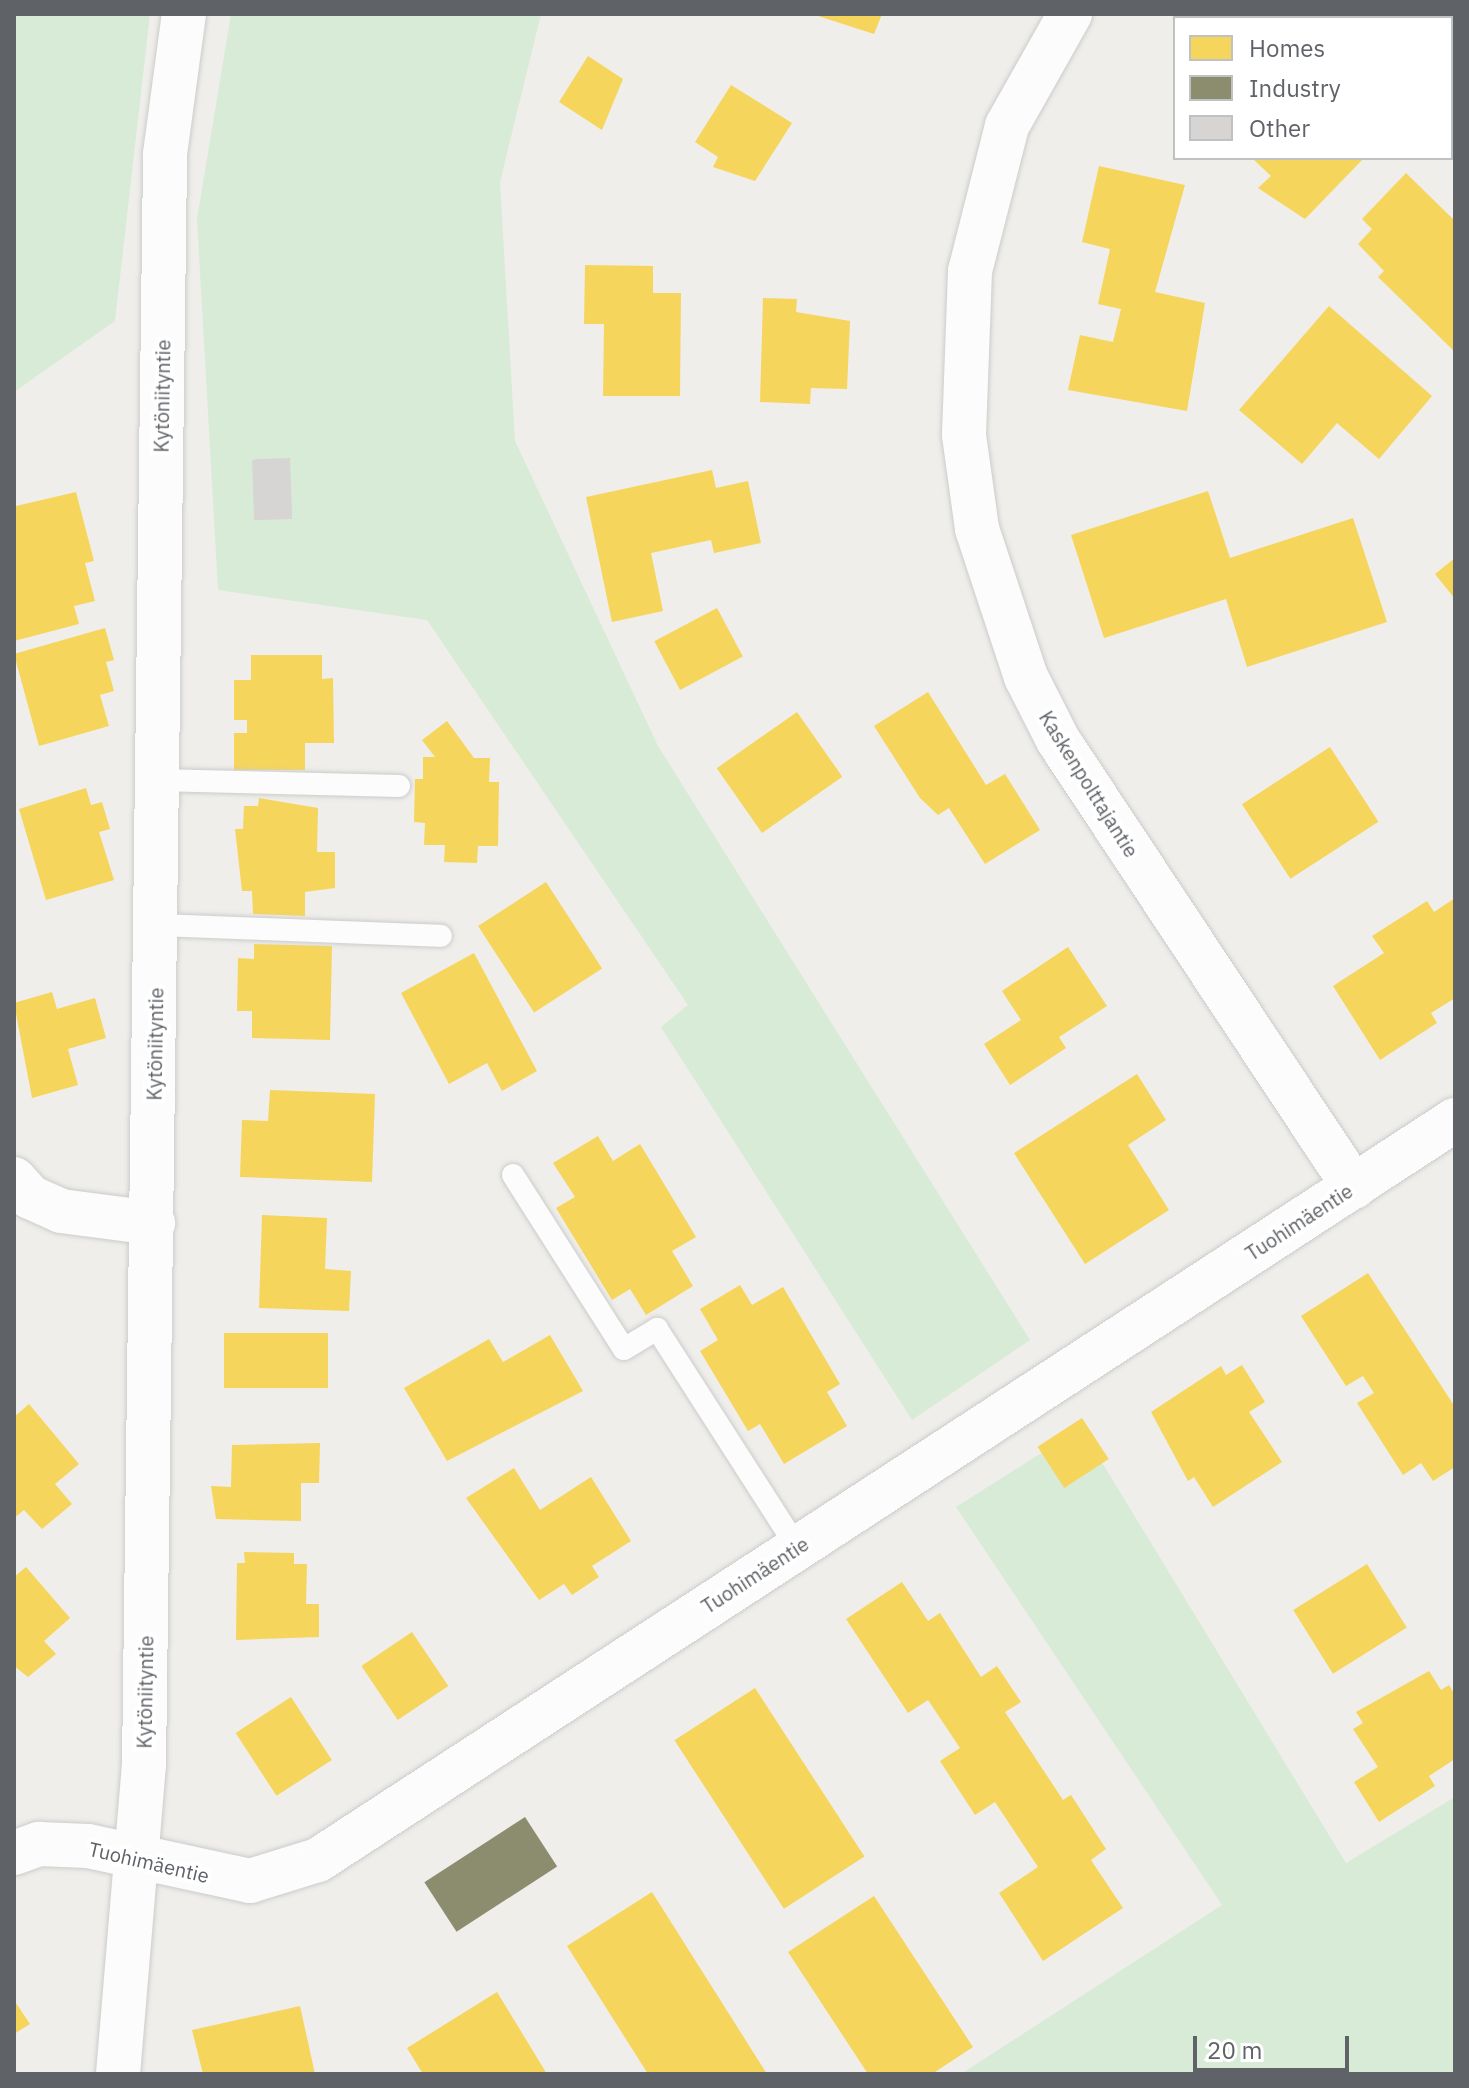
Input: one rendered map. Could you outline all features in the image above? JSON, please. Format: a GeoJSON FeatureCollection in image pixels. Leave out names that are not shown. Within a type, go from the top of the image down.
{"type":"FeatureCollection","features":[{"type":"Feature","properties":{"kind":"street","name":"Kytöniityntie"},"geometry":{"type":"LineString","coordinates":[[118,2074],[137,1859],[153,1223],[165,154],[184,14]]}},
{"type":"Feature","properties":{"kind":"street","name":"Kaskenpolttajantie"},"geometry":{"type":"LineString","coordinates":[[1070,14],[1007,126],[970,271],[964,405],[977,529],[1026,677],[1058,740],[1354,1187]]}},
{"type":"Feature","properties":{"kind":"street","name":"Tuohimäentie"},"geometry":{"type":"LineString","coordinates":[[14,1853],[39,1844],[88,1846],[250,1881],[318,1860],[1455,1120]]}},
{"type":"Feature","properties":{"kind":"street"},"geometry":{"type":"LineString","coordinates":[[14,1179],[30,1197],[61,1211],[153,1223]]}},
{"type":"Feature","properties":{"kind":"lane"},"geometry":{"type":"LineString","coordinates":[[158,780],[399,786]]}},
{"type":"Feature","properties":{"kind":"lane"},"geometry":{"type":"LineString","coordinates":[[157,925],[441,936]]}},
{"type":"Feature","properties":{"kind":"lane"},"geometry":{"type":"LineString","coordinates":[[513,1175],[624,1349],[657,1329],[797,1547]]}},
{"type":"Feature","properties":{"kind":"green space"},"geometry":{"type":"Polygon","coordinates":[[[14,14],[150,14],[115,321],[14,392],[14,14]]]}},
{"type":"Feature","properties":{"kind":"green space"},"geometry":{"type":"Polygon","coordinates":[[[231,14],[541,14],[500,182],[515,441],[658,746],[1030,1340],[912,1420],[661,1027],[688,1005],[427,620],[218,590],[197,219],[231,14]]]}},
{"type":"Feature","properties":{"kind":"green space"},"geometry":{"type":"Polygon","coordinates":[[[1081,1428],[1346,1863],[1455,1797],[1455,2074],[961,2074],[1222,1905],[956,1507],[1081,1428]]]}},
{"type":"Feature","properties":{"kind":"building: Homes"},"geometry":{"type":"Polygon","coordinates":[[[812,14],[882,14],[874,34],[812,14]]]}},
{"type":"Feature","properties":{"kind":"building: Homes"},"geometry":{"type":"Polygon","coordinates":[[[1382,14],[1455,14],[1453,81],[1453,16],[1382,14]]]}},
{"type":"Feature","properties":{"kind":"building: Homes"},"geometry":{"type":"Polygon","coordinates":[[[588,56],[623,79],[602,130],[559,102],[588,56]]]}},
{"type":"Feature","properties":{"kind":"building: Homes"},"geometry":{"type":"Polygon","coordinates":[[[731,85],[792,123],[755,181],[713,167],[718,157],[695,142],[731,85]]]}},
{"type":"Feature","properties":{"kind":"building: Homes"},"geometry":{"type":"Polygon","coordinates":[[[1254,160],[1362,160],[1305,219],[1258,188],[1271,176],[1254,160]]]}},
{"type":"Feature","properties":{"kind":"building: Homes"},"geometry":{"type":"Polygon","coordinates":[[[1099,166],[1185,185],[1155,292],[1205,303],[1187,411],[1068,390],[1080,335],[1113,342],[1121,309],[1098,304],[1110,249],[1082,242],[1099,166]]]}},
{"type":"Feature","properties":{"kind":"building: Homes"},"geometry":{"type":"Polygon","coordinates":[[[1406,173],[1455,221],[1455,352],[1378,277],[1384,271],[1358,244],[1372,229],[1362,219],[1406,173]]]}},
{"type":"Feature","properties":{"kind":"building: Homes"},"geometry":{"type":"Polygon","coordinates":[[[585,265],[653,266],[653,293],[681,293],[680,396],[603,396],[604,324],[584,324],[585,265]]]}},
{"type":"Feature","properties":{"kind":"building: Homes"},"geometry":{"type":"Polygon","coordinates":[[[763,298],[797,299],[796,312],[850,321],[847,389],[811,388],[810,404],[760,402],[763,298]]]}},
{"type":"Feature","properties":{"kind":"building: Homes"},"geometry":{"type":"Polygon","coordinates":[[[1329,306],[1432,396],[1379,459],[1337,423],[1302,464],[1239,410],[1329,306]]]}},
{"type":"Feature","properties":{"kind":"building: Homes"},"geometry":{"type":"Polygon","coordinates":[[[712,470],[716,488],[748,481],[761,543],[714,553],[711,540],[651,553],[663,611],[612,622],[586,497],[712,470]]]}},
{"type":"Feature","properties":{"kind":"building: Homes"},"geometry":{"type":"Polygon","coordinates":[[[1208,491],[1230,558],[1353,518],[1387,622],[1247,667],[1226,599],[1104,638],[1071,535],[1208,491]]]}},
{"type":"Feature","properties":{"kind":"building: Homes"},"geometry":{"type":"Polygon","coordinates":[[[76,492],[94,561],[85,563],[95,601],[74,606],[79,624],[14,641],[16,506],[76,492]]]}},
{"type":"Feature","properties":{"kind":"building: Homes"},"geometry":{"type":"Polygon","coordinates":[[[1455,558],[1455,599],[1435,574],[1455,558]]]}},
{"type":"Feature","properties":{"kind":"building: Homes"},"geometry":{"type":"Polygon","coordinates":[[[717,608],[743,657],[680,690],[654,641],[717,608]]]}},
{"type":"Feature","properties":{"kind":"building: Homes"},"geometry":{"type":"Polygon","coordinates":[[[105,628],[114,660],[106,662],[114,691],[100,695],[109,726],[39,746],[14,654],[105,628]]]}},
{"type":"Feature","properties":{"kind":"building: Homes"},"geometry":{"type":"Polygon","coordinates":[[[251,655],[322,655],[322,679],[333,678],[334,743],[305,743],[305,770],[234,770],[234,733],[247,733],[247,720],[234,720],[234,680],[251,680],[251,655]]]}},
{"type":"Feature","properties":{"kind":"building: Homes"},"geometry":{"type":"Polygon","coordinates":[[[928,692],[986,785],[1005,774],[1040,830],[985,864],[949,808],[938,815],[920,798],[874,726],[928,692]]]}},
{"type":"Feature","properties":{"kind":"building: Homes"},"geometry":{"type":"Polygon","coordinates":[[[797,712],[842,777],[762,833],[717,768],[797,712]]]}},
{"type":"Feature","properties":{"kind":"building: Homes"},"geometry":{"type":"Polygon","coordinates":[[[447,721],[474,758],[490,758],[489,782],[499,782],[498,846],[478,846],[477,863],[444,862],[445,845],[424,845],[425,823],[414,822],[415,779],[423,779],[423,757],[435,757],[422,740],[447,721]]]}},
{"type":"Feature","properties":{"kind":"building: Homes"},"geometry":{"type":"Polygon","coordinates":[[[1330,747],[1378,822],[1290,879],[1242,804],[1330,747]]]}},
{"type":"Feature","properties":{"kind":"building: Homes"},"geometry":{"type":"Polygon","coordinates":[[[86,788],[91,805],[102,802],[110,829],[99,832],[114,880],[46,900],[19,809],[86,788]]]}},
{"type":"Feature","properties":{"kind":"building: Homes"},"geometry":{"type":"Polygon","coordinates":[[[259,798],[318,808],[317,852],[335,852],[335,888],[305,892],[305,916],[253,914],[252,891],[242,891],[235,829],[243,829],[244,806],[258,806],[259,798]]]}},
{"type":"Feature","properties":{"kind":"building: Homes"},"geometry":{"type":"Polygon","coordinates":[[[546,882],[602,968],[534,1012],[478,926],[546,882]]]}},
{"type":"Feature","properties":{"kind":"building: Homes"},"geometry":{"type":"Polygon","coordinates":[[[1455,898],[1455,998],[1431,1013],[1437,1023],[1380,1060],[1333,986],[1384,953],[1372,936],[1427,901],[1434,912],[1455,898]]]}},
{"type":"Feature","properties":{"kind":"building: Homes"},"geometry":{"type":"Polygon","coordinates":[[[254,944],[332,946],[330,1040],[252,1038],[252,1011],[237,1011],[238,958],[254,959],[254,944]]]}},
{"type":"Feature","properties":{"kind":"building: Homes"},"geometry":{"type":"Polygon","coordinates":[[[1068,947],[1107,1006],[1059,1037],[1066,1048],[1010,1085],[984,1044],[1021,1020],[1002,991],[1068,947]]]}},
{"type":"Feature","properties":{"kind":"building: Homes"},"geometry":{"type":"Polygon","coordinates":[[[474,953],[537,1071],[502,1091],[487,1063],[449,1084],[401,993],[474,953]]]}},
{"type":"Feature","properties":{"kind":"building: Homes"},"geometry":{"type":"Polygon","coordinates":[[[52,992],[57,1009],[95,998],[106,1038],[68,1049],[78,1085],[32,1098],[14,1003],[52,992]]]}},
{"type":"Feature","properties":{"kind":"building: Homes"},"geometry":{"type":"Polygon","coordinates":[[[1137,1074],[1166,1120],[1128,1145],[1169,1210],[1085,1264],[1014,1153],[1137,1074]]]}},
{"type":"Feature","properties":{"kind":"building: Homes"},"geometry":{"type":"Polygon","coordinates":[[[270,1090],[375,1094],[372,1182],[240,1177],[242,1120],[268,1121],[270,1090]]]}},
{"type":"Feature","properties":{"kind":"building: Homes"},"geometry":{"type":"Polygon","coordinates":[[[598,1136],[613,1161],[640,1144],[696,1237],[672,1251],[693,1286],[646,1315],[630,1289],[612,1300],[556,1208],[575,1197],[553,1163],[598,1136]]]}},
{"type":"Feature","properties":{"kind":"building: Homes"},"geometry":{"type":"Polygon","coordinates":[[[262,1215],[327,1218],[325,1269],[351,1271],[349,1311],[259,1308],[262,1215]]]}},
{"type":"Feature","properties":{"kind":"building: Homes"},"geometry":{"type":"Polygon","coordinates":[[[1368,1273],[1455,1407],[1455,1467],[1433,1481],[1421,1463],[1403,1475],[1357,1403],[1374,1393],[1363,1376],[1346,1386],[1301,1316],[1368,1273]]]}},
{"type":"Feature","properties":{"kind":"building: Homes"},"geometry":{"type":"Polygon","coordinates":[[[740,1285],[752,1305],[783,1287],[840,1384],[827,1392],[847,1426],[784,1464],[760,1424],[748,1431],[700,1351],[718,1340],[700,1309],[740,1285]]]}},
{"type":"Feature","properties":{"kind":"building: Homes"},"geometry":{"type":"Polygon","coordinates":[[[224,1333],[328,1333],[328,1388],[224,1388],[224,1333]]]}},
{"type":"Feature","properties":{"kind":"building: Homes"},"geometry":{"type":"Polygon","coordinates":[[[550,1335],[583,1391],[447,1461],[404,1388],[489,1339],[503,1362],[550,1335]]]}},
{"type":"Feature","properties":{"kind":"building: Homes"},"geometry":{"type":"Polygon","coordinates":[[[1242,1365],[1265,1402],[1249,1412],[1282,1462],[1213,1507],[1194,1477],[1188,1481],[1151,1412],[1221,1366],[1226,1375],[1242,1365]]]}},
{"type":"Feature","properties":{"kind":"building: Homes"},"geometry":{"type":"Polygon","coordinates":[[[29,1404],[79,1464],[55,1484],[72,1504],[42,1529],[24,1510],[14,1518],[14,1417],[29,1404]]]}},
{"type":"Feature","properties":{"kind":"building: Homes"},"geometry":{"type":"Polygon","coordinates":[[[1082,1418],[1109,1459],[1064,1488],[1038,1447],[1082,1418]]]}},
{"type":"Feature","properties":{"kind":"building: Homes"},"geometry":{"type":"Polygon","coordinates":[[[320,1443],[319,1483],[301,1483],[301,1521],[216,1519],[211,1486],[231,1487],[232,1445],[320,1443]]]}},
{"type":"Feature","properties":{"kind":"building: Homes"},"geometry":{"type":"Polygon","coordinates":[[[514,1468],[540,1510],[591,1477],[631,1541],[592,1566],[599,1577],[572,1595],[564,1584],[539,1600],[466,1498],[514,1468]]]}},
{"type":"Feature","properties":{"kind":"building: Homes"},"geometry":{"type":"Polygon","coordinates":[[[244,1552],[294,1553],[294,1564],[307,1564],[306,1604],[319,1604],[319,1637],[236,1640],[237,1563],[245,1563],[244,1552]]]}},
{"type":"Feature","properties":{"kind":"building: Homes"},"geometry":{"type":"Polygon","coordinates":[[[1367,1564],[1407,1628],[1333,1674],[1293,1610],[1367,1564]]]}},
{"type":"Feature","properties":{"kind":"building: Homes"},"geometry":{"type":"Polygon","coordinates":[[[26,1567],[70,1618],[44,1641],[56,1654],[28,1677],[14,1666],[14,1577],[26,1567]]]}},
{"type":"Feature","properties":{"kind":"building: Homes"},"geometry":{"type":"Polygon","coordinates":[[[902,1582],[928,1621],[940,1613],[981,1677],[997,1666],[1021,1702],[1005,1712],[1063,1800],[1071,1795],[1106,1849],[1091,1860],[1123,1908],[1043,1961],[999,1893],[1038,1867],[995,1802],[975,1815],[940,1761],[960,1748],[928,1700],[908,1713],[846,1619],[902,1582]]]}},
{"type":"Feature","properties":{"kind":"building: Homes"},"geometry":{"type":"Polygon","coordinates":[[[412,1632],[448,1686],[398,1720],[361,1666],[412,1632]]]}},
{"type":"Feature","properties":{"kind":"building: Homes"},"geometry":{"type":"Polygon","coordinates":[[[1429,1671],[1441,1690],[1449,1685],[1455,1695],[1455,1759],[1429,1776],[1435,1786],[1379,1822],[1354,1782],[1378,1767],[1353,1729],[1363,1723],[1356,1712],[1429,1671]]]}},
{"type":"Feature","properties":{"kind":"building: Homes"},"geometry":{"type":"Polygon","coordinates":[[[755,1688],[864,1857],[784,1909],[674,1740],[755,1688]]]}},
{"type":"Feature","properties":{"kind":"building: Homes"},"geometry":{"type":"Polygon","coordinates":[[[291,1697],[332,1760],[276,1796],[236,1733],[291,1697]]]}},
{"type":"Feature","properties":{"kind":"building: Homes"},"geometry":{"type":"Polygon","coordinates":[[[652,1892],[767,2074],[648,2074],[567,1946],[652,1892]]]}},
{"type":"Feature","properties":{"kind":"building: Homes"},"geometry":{"type":"Polygon","coordinates":[[[874,1896],[973,2047],[932,2074],[868,2074],[788,1952],[874,1896]]]}},
{"type":"Feature","properties":{"kind":"building: Homes"},"geometry":{"type":"Polygon","coordinates":[[[497,1992],[547,2074],[423,2074],[407,2048],[497,1992]]]}},
{"type":"Feature","properties":{"kind":"building: Homes"},"geometry":{"type":"Polygon","coordinates":[[[14,2000],[30,2024],[14,2034],[14,2000]]]}},
{"type":"Feature","properties":{"kind":"building: Homes"},"geometry":{"type":"Polygon","coordinates":[[[300,2006],[315,2074],[203,2074],[192,2030],[300,2006]]]}},
{"type":"Feature","properties":{"kind":"building: Industry"},"geometry":{"type":"Polygon","coordinates":[[[525,1817],[557,1866],[456,1932],[424,1882],[525,1817]]]}},
{"type":"Feature","properties":{"kind":"building: Other"},"geometry":{"type":"Polygon","coordinates":[[[290,458],[292,519],[254,520],[252,459],[290,458]]]}}]}
